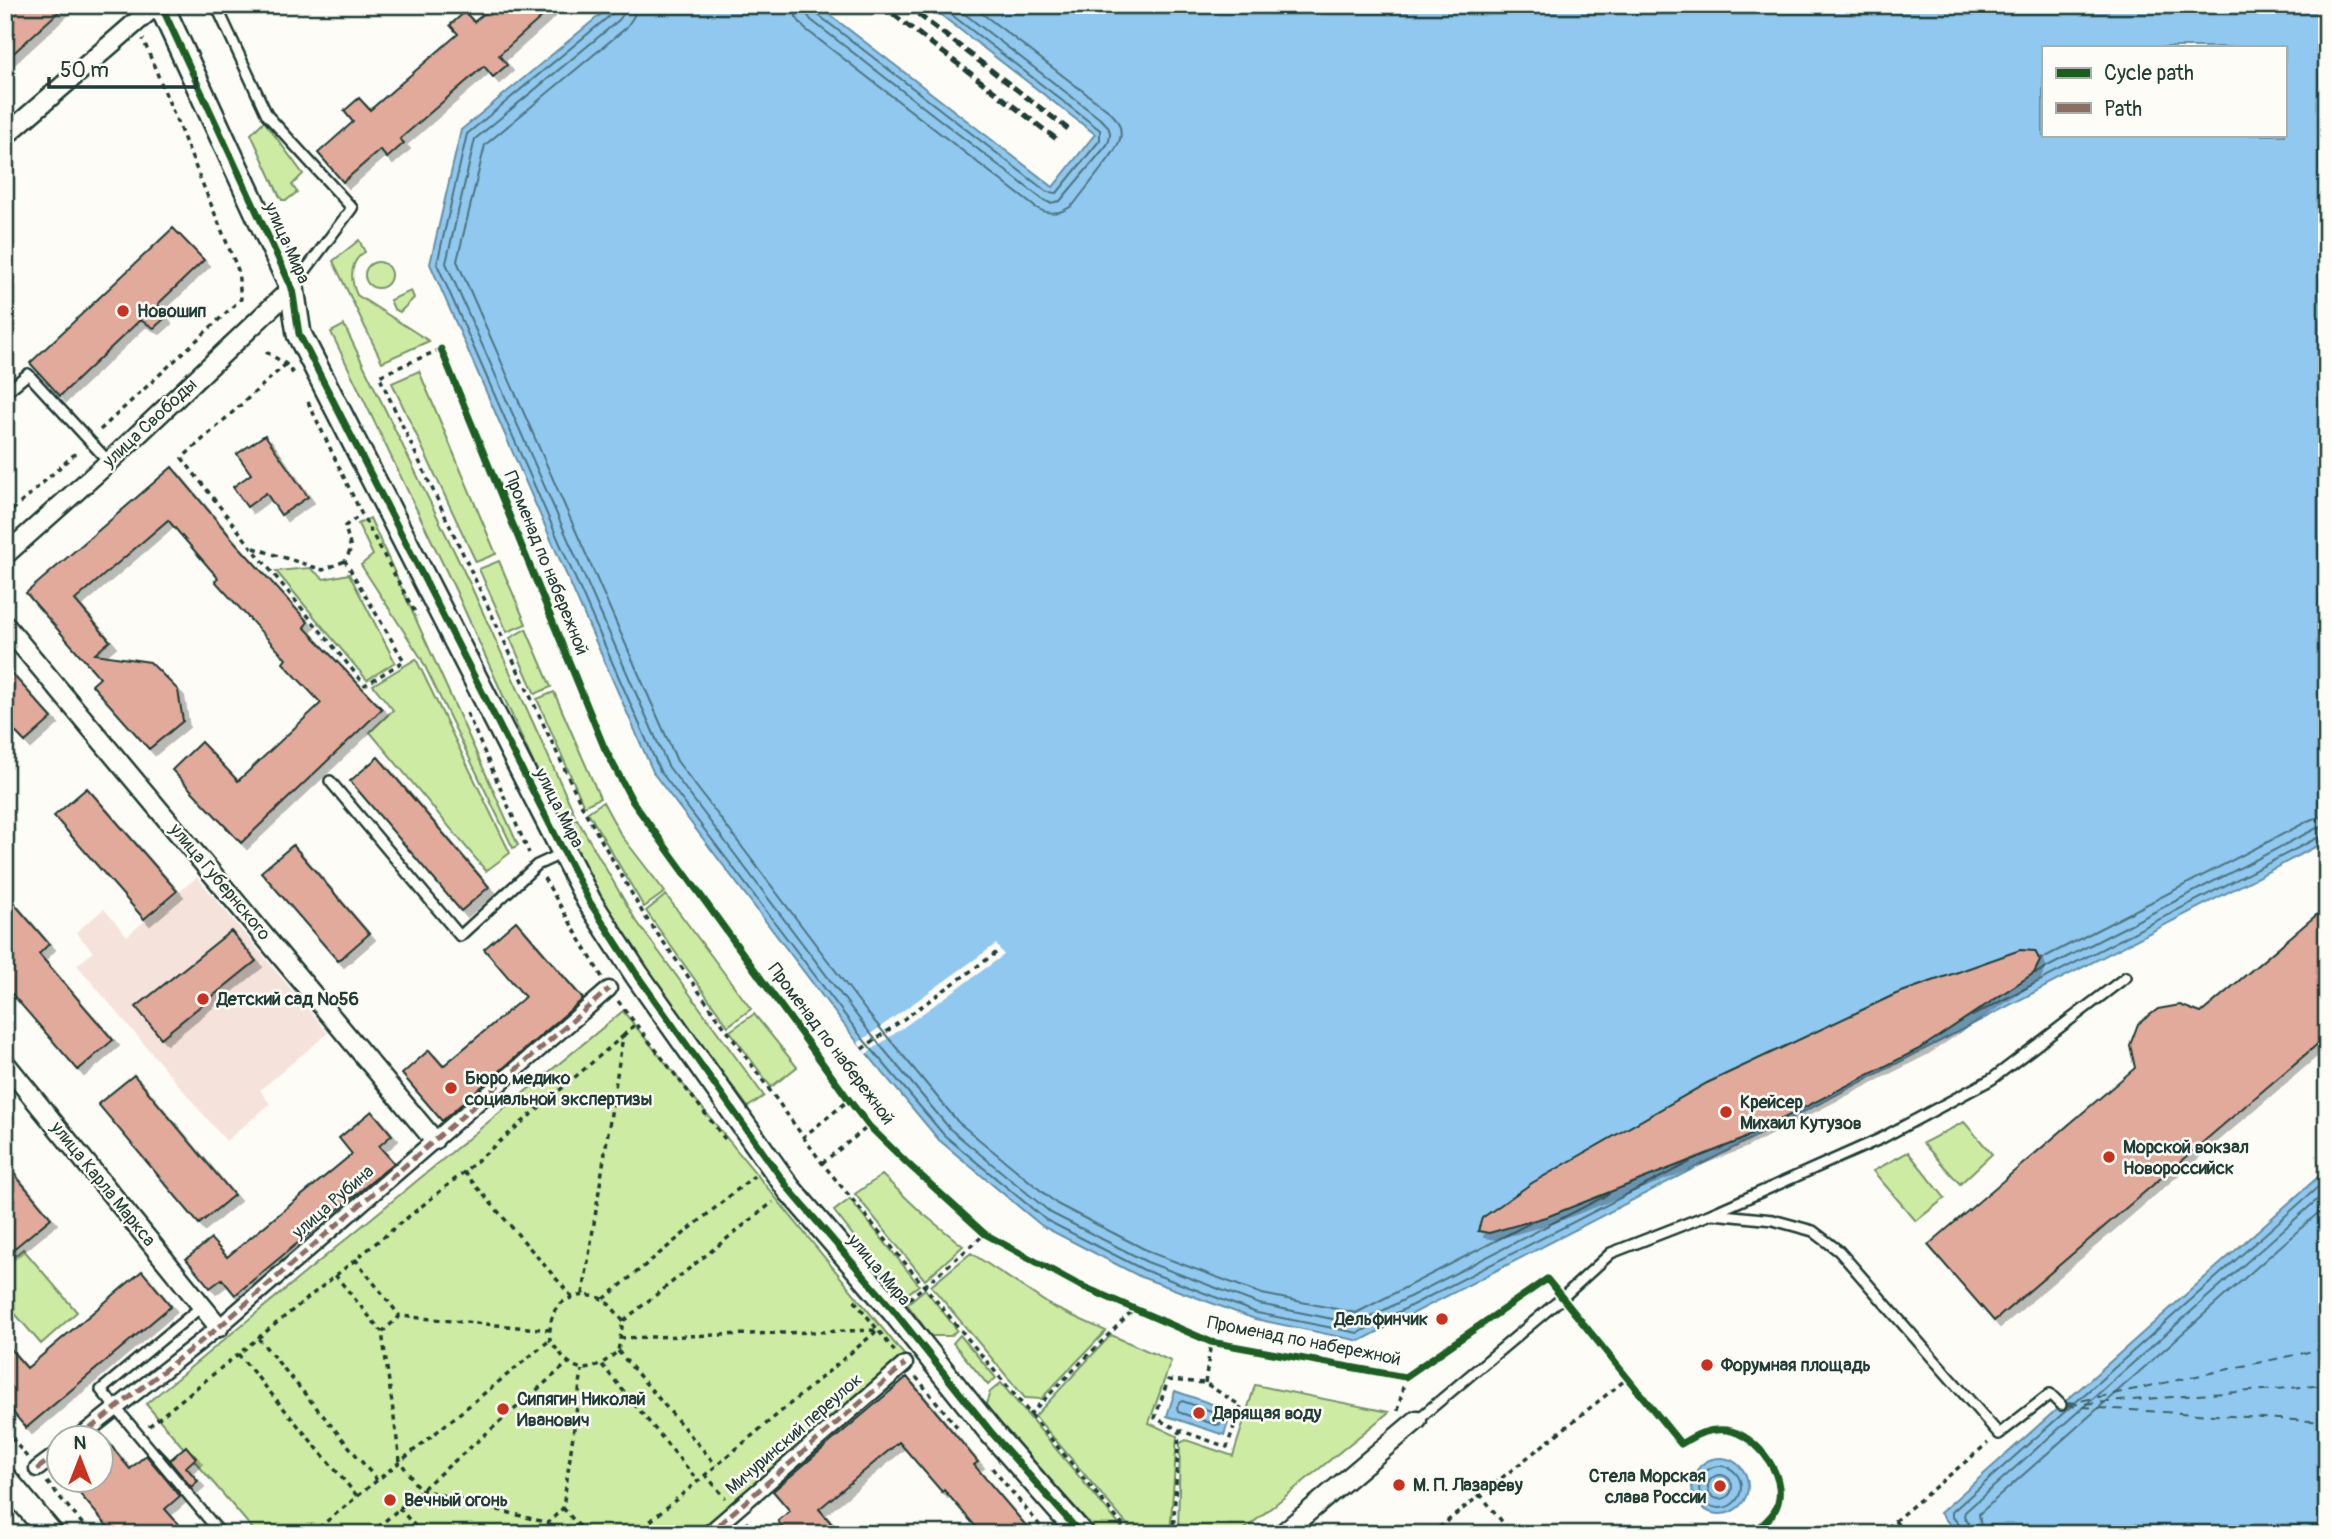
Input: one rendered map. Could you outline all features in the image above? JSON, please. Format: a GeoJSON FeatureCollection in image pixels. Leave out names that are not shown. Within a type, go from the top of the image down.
{"type":"FeatureCollection","features":[{"type":"Feature","properties":{"kind":"street"},"geometry":{"type":"LineString","coordinates":[[5,136],[159,5]]}},
{"type":"Feature","properties":{"kind":"street","name":"улица Мира"},"geometry":{"type":"LineString","coordinates":[[159,5],[292,288],[299,334],[589,901],[637,975],[770,1164],[894,1311],[991,1432],[1081,1534]]}},
{"type":"Feature","properties":{"kind":"street","name":"улица Свободы"},"geometry":{"type":"LineString","coordinates":[[5,555],[109,462],[292,288]]}},
{"type":"Feature","properties":{"kind":"street","name":"улица Губернского"},"geometry":{"type":"LineString","coordinates":[[5,625],[434,1140]]}},
{"type":"Feature","properties":{"kind":"street","name":"улица Рубина"},"geometry":{"type":"LineString","coordinates":[[94,1424],[219,1326],[609,989]]}},
{"type":"Feature","properties":{"kind":"street","name":"улица Карла Маркса"},"geometry":{"type":"LineString","coordinates":[[5,1063],[219,1326]]}},
{"type":"Feature","properties":{"kind":"street","name":"Мичуринский переулок"},"geometry":{"type":"LineString","coordinates":[[708,1534],[905,1364]]}},
{"type":"Feature","properties":{"kind":"street"},"geometry":{"type":"LineString","coordinates":[[1282,1534],[1417,1420]]}},
{"type":"Feature","properties":{"kind":"street"},"geometry":{"type":"LineString","coordinates":[[37,1469],[46,1462]]}},
{"type":"Feature","properties":{"kind":"street"},"geometry":{"type":"LineString","coordinates":[[5,1479],[51,1534]]}},
{"type":"Feature","properties":{"kind":"lane"},"geometry":{"type":"LineString","coordinates":[[216,5],[267,115],[352,208],[292,288]]}},
{"type":"Feature","properties":{"kind":"lane"},"geometry":{"type":"LineString","coordinates":[[5,393],[28,373],[109,462]]}},
{"type":"Feature","properties":{"kind":"lane"},"geometry":{"type":"LineString","coordinates":[[330,781],[460,936],[537,865],[564,853]]}},
{"type":"Feature","properties":{"kind":"lane"},"geometry":{"type":"LineString","coordinates":[[1417,1420],[1562,1298],[1611,1253],[1711,1214],[1880,1139],[1992,1079],[2126,977]]}},
{"type":"Feature","properties":{"kind":"lane"},"geometry":{"type":"LineString","coordinates":[[1711,1214],[1773,1220],[1813,1231],[1839,1251],[1999,1434],[2050,1394],[2061,1405]]}},
{"type":"Feature","properties":{"kind":"lane"},"geometry":{"type":"LineString","coordinates":[[202,1306],[101,1390],[221,1534]]}},
{"type":"Feature","properties":{"kind":"path"},"geometry":{"type":"LineString","coordinates":[[5,517],[241,299],[238,270],[137,22]]}},
{"type":"Feature","properties":{"kind":"path"},"geometry":{"type":"LineString","coordinates":[[286,364],[182,458],[365,685],[404,661],[345,561]]}},
{"type":"Feature","properties":{"kind":"path"},"geometry":{"type":"LineString","coordinates":[[252,548],[323,570],[345,561],[351,549],[345,526],[362,515]]}},
{"type":"Feature","properties":{"kind":"path"},"geometry":{"type":"LineString","coordinates":[[862,1049],[1000,950]]}},
{"type":"Feature","properties":{"kind":"path"},"geometry":{"type":"LineString","coordinates":[[138,1435],[464,1172],[635,1024]]}},
{"type":"Feature","properties":{"kind":"path"},"geometry":{"type":"LineString","coordinates":[[583,1294],[623,1036]]}},
{"type":"Feature","properties":{"kind":"path"},"geometry":{"type":"LineString","coordinates":[[849,1100],[802,1138],[1130,1534]]}},
{"type":"Feature","properties":{"kind":"path"},"geometry":{"type":"LineString","coordinates":[[822,1163],[869,1126]]}},
{"type":"Feature","properties":{"kind":"path"},"geometry":{"type":"LineString","coordinates":[[464,1172],[572,1297]]}},
{"type":"Feature","properties":{"kind":"path"},"geometry":{"type":"LineString","coordinates":[[603,1299],[754,1177]]}},
{"type":"Feature","properties":{"kind":"path"},"geometry":{"type":"LineString","coordinates":[[623,1321],[603,1299],[583,1294],[559,1305],[552,1314],[550,1340],[568,1363],[582,1370],[602,1365],[618,1351],[623,1321],[774,1201]]}},
{"type":"Feature","properties":{"kind":"path"},"geometry":{"type":"LineString","coordinates":[[894,1311],[985,1234]]}},
{"type":"Feature","properties":{"kind":"path"},"geometry":{"type":"LineString","coordinates":[[355,1259],[400,1316],[550,1330]]}},
{"type":"Feature","properties":{"kind":"path"},"geometry":{"type":"LineString","coordinates":[[335,1275],[382,1332],[400,1461],[419,1489],[548,1523],[556,1534]]}},
{"type":"Feature","properties":{"kind":"path"},"geometry":{"type":"LineString","coordinates":[[852,1297],[905,1364]]}},
{"type":"Feature","properties":{"kind":"path"},"geometry":{"type":"LineString","coordinates":[[1029,1415],[1134,1309]]}},
{"type":"Feature","properties":{"kind":"path"},"geometry":{"type":"LineString","coordinates":[[382,1332],[400,1316]]}},
{"type":"Feature","properties":{"kind":"path"},"geometry":{"type":"LineString","coordinates":[[620,1338],[878,1329]]}},
{"type":"Feature","properties":{"kind":"path"},"geometry":{"type":"LineString","coordinates":[[635,1534],[878,1329]]}},
{"type":"Feature","properties":{"kind":"path"},"geometry":{"type":"LineString","coordinates":[[258,1338],[377,1480]]}},
{"type":"Feature","properties":{"kind":"path"},"geometry":{"type":"LineString","coordinates":[[312,1534],[550,1340]]}},
{"type":"Feature","properties":{"kind":"path"},"geometry":{"type":"LineString","coordinates":[[1205,1383],[1211,1342]]}},
{"type":"Feature","properties":{"kind":"path"},"geometry":{"type":"LineString","coordinates":[[618,1351],[716,1465]]}},
{"type":"Feature","properties":{"kind":"path"},"geometry":{"type":"LineString","coordinates":[[238,1354],[358,1497]]}},
{"type":"Feature","properties":{"kind":"path"},"geometry":{"type":"LineString","coordinates":[[370,1534],[568,1363]]}},
{"type":"Feature","properties":{"kind":"path"},"geometry":{"type":"LineString","coordinates":[[602,1365],[698,1481]]}},
{"type":"Feature","properties":{"kind":"path"},"geometry":{"type":"LineString","coordinates":[[548,1523],[564,1508],[582,1370]]}},
{"type":"Feature","properties":{"kind":"path"},"geometry":{"type":"LineString","coordinates":[[1431,1534],[1629,1377]]}},
{"type":"Feature","properties":{"kind":"path"},"geometry":{"type":"LineString","coordinates":[[1168,1380],[1205,1383],[1241,1406],[1227,1447],[1179,1430],[1155,1418],[1168,1380]]}},
{"type":"Feature","properties":{"kind":"path"},"geometry":{"type":"LineString","coordinates":[[5,1430],[91,1534]]}},
{"type":"Feature","properties":{"kind":"path"},"geometry":{"type":"LineString","coordinates":[[1173,1534],[1179,1430]]}},
{"type":"Feature","properties":{"kind":"path"},"geometry":{"type":"LineString","coordinates":[[1879,1534],[1999,1434]]}},
{"type":"Feature","properties":{"kind":"path"},"geometry":{"type":"LineString","coordinates":[[1480,1494],[1512,1534]]}},
{"type":"Feature","properties":{"kind":"path"},"geometry":{"type":"LineString","coordinates":[[399,1508],[422,1534]]}},
{"type":"Feature","properties":{"kind":"path"},"geometry":{"type":"LineString","coordinates":[[564,1508],[586,1534]]}},
{"type":"Feature","properties":{"kind":"path"},"geometry":{"type":"LineString","coordinates":[[1895,1521],[1906,1534]]}},
{"type":"Feature","properties":{"kind":"path"},"geometry":{"type":"LineString","coordinates":[[380,1525],[387,1534]]}},
{"type":"Feature","properties":{"kind":"shaded area","name":"Детский сад №56"},"geometry":{"type":"Polygon","coordinates":[[[197,877],[328,1033],[260,1090],[270,1104],[226,1141],[77,965],[93,952],[76,932],[104,909],[127,936],[197,877]]]}},
{"type":"Feature","properties":{"kind":"green space"},"geometry":{"type":"Polygon","coordinates":[[[264,121],[303,174],[292,185],[297,192],[287,200],[282,200],[279,195],[251,134],[264,121]]]}},
{"type":"Feature","properties":{"kind":"green space"},"geometry":{"type":"Polygon","coordinates":[[[359,240],[365,252],[356,260],[352,271],[357,295],[429,341],[382,362],[333,261],[359,240]]]}},
{"type":"Feature","properties":{"kind":"green space"},"geometry":{"type":"Polygon","coordinates":[[[378,262],[387,266],[391,275],[387,284],[378,288],[369,284],[365,275],[369,266],[378,262]]]}},
{"type":"Feature","properties":{"kind":"green space"},"geometry":{"type":"Polygon","coordinates":[[[411,291],[414,298],[400,312],[394,309],[390,300],[411,291]]]}},
{"type":"Feature","properties":{"kind":"green space"},"geometry":{"type":"Polygon","coordinates":[[[344,325],[470,584],[575,815],[560,822],[456,591],[331,332],[344,325]]]}},
{"type":"Feature","properties":{"kind":"green space"},"geometry":{"type":"Polygon","coordinates":[[[419,371],[496,554],[476,562],[392,383],[419,371]]]}},
{"type":"Feature","properties":{"kind":"green space"},"geometry":{"type":"Polygon","coordinates":[[[370,518],[518,845],[513,848],[421,658],[361,565],[373,555],[358,524],[370,518]]]}},
{"type":"Feature","properties":{"kind":"green space"},"geometry":{"type":"Polygon","coordinates":[[[499,561],[526,624],[507,632],[479,569],[499,561]]]}},
{"type":"Feature","properties":{"kind":"green space"},"geometry":{"type":"Polygon","coordinates":[[[310,568],[324,579],[349,574],[395,662],[367,680],[276,571],[310,568]]]}},
{"type":"Feature","properties":{"kind":"green space"},"geometry":{"type":"Polygon","coordinates":[[[526,629],[551,687],[535,694],[510,638],[526,629]]]}},
{"type":"Feature","properties":{"kind":"green space"},"geometry":{"type":"Polygon","coordinates":[[[416,659],[510,853],[486,871],[370,732],[393,710],[373,685],[416,659]]]}},
{"type":"Feature","properties":{"kind":"green space"},"geometry":{"type":"Polygon","coordinates":[[[554,692],[600,798],[584,806],[537,699],[554,692]]]}},
{"type":"Feature","properties":{"kind":"green space"},"geometry":{"type":"Polygon","coordinates":[[[603,802],[621,835],[665,892],[644,907],[588,812],[603,802]]]}},
{"type":"Feature","properties":{"kind":"green space"},"geometry":{"type":"Polygon","coordinates":[[[577,819],[635,919],[764,1096],[748,1107],[618,932],[562,825],[577,819]]]}},
{"type":"Feature","properties":{"kind":"green space"},"geometry":{"type":"Polygon","coordinates":[[[666,895],[751,1009],[728,1026],[646,911],[666,895]]]}},
{"type":"Feature","properties":{"kind":"green space"},"geometry":{"type":"Polygon","coordinates":[[[623,1011],[905,1356],[697,1534],[257,1534],[146,1404],[623,1011]]]}},
{"type":"Feature","properties":{"kind":"green space"},"geometry":{"type":"Polygon","coordinates":[[[754,1014],[797,1067],[771,1087],[730,1031],[754,1014]]]}},
{"type":"Feature","properties":{"kind":"green space"},"geometry":{"type":"Polygon","coordinates":[[[1964,1122],[1992,1154],[1960,1184],[1923,1143],[1964,1122]]]}},
{"type":"Feature","properties":{"kind":"green space"},"geometry":{"type":"Polygon","coordinates":[[[1908,1152],[1945,1198],[1916,1221],[1873,1171],[1908,1152]]]}},
{"type":"Feature","properties":{"kind":"green space"},"geometry":{"type":"Polygon","coordinates":[[[882,1175],[922,1213],[963,1246],[925,1280],[855,1194],[882,1175]]]}},
{"type":"Feature","properties":{"kind":"green space"},"geometry":{"type":"Polygon","coordinates":[[[850,1199],[919,1285],[902,1298],[834,1211],[850,1199]]]}},
{"type":"Feature","properties":{"kind":"green space"},"geometry":{"type":"Polygon","coordinates":[[[23,1249],[77,1312],[41,1344],[5,1302],[5,1264],[23,1249]]]}},
{"type":"Feature","properties":{"kind":"green space"},"geometry":{"type":"Polygon","coordinates":[[[971,1253],[1053,1307],[1106,1331],[1041,1399],[1025,1398],[931,1286],[971,1253]]]}},
{"type":"Feature","properties":{"kind":"green space"},"geometry":{"type":"Polygon","coordinates":[[[925,1289],[957,1330],[951,1336],[931,1336],[907,1304],[925,1289]]]}},
{"type":"Feature","properties":{"kind":"green space"},"geometry":{"type":"Polygon","coordinates":[[[960,1335],[996,1378],[988,1385],[953,1343],[960,1335]]]}},
{"type":"Feature","properties":{"kind":"green space"},"geometry":{"type":"Polygon","coordinates":[[[1111,1335],[1171,1361],[1149,1423],[1177,1436],[1170,1534],[1135,1534],[1035,1416],[1111,1335]]]}},
{"type":"Feature","properties":{"kind":"green space"},"geometry":{"type":"Polygon","coordinates":[[[1001,1383],[1127,1534],[1099,1534],[985,1407],[990,1392],[1001,1383]]]}},
{"type":"Feature","properties":{"kind":"green space"},"geometry":{"type":"Polygon","coordinates":[[[1255,1385],[1389,1412],[1239,1534],[1178,1534],[1180,1443],[1186,1440],[1233,1456],[1255,1385]]]}},
{"type":"Feature","properties":{"kind":"water"},"geometry":{"type":"Polygon","coordinates":[[[612,5],[817,5],[1053,187],[1095,134],[928,5],[2327,5],[2327,841],[1360,1341],[1255,1319],[1141,1277],[1042,1226],[939,1140],[858,1043],[654,774],[430,264],[461,130],[612,5]]]}},
{"type":"Feature","properties":{"kind":"water"},"geometry":{"type":"Polygon","coordinates":[[[2327,1169],[2327,1534],[1958,1534],[1940,1513],[2327,1169]]]}},
{"type":"Feature","properties":{"kind":"water","name":"Дарящая воду"},"geometry":{"type":"Polygon","coordinates":[[[1175,1391],[1232,1411],[1224,1435],[1167,1416],[1175,1391]]]}},
{"type":"Feature","properties":{"kind":"water"},"geometry":{"type":"Polygon","coordinates":[[[1715,1458],[1725,1458],[1740,1466],[1746,1475],[1746,1497],[1740,1506],[1725,1514],[1715,1514],[1697,1502],[1692,1491],[1692,1481],[1704,1463],[1715,1458]]]}},
{"type":"Feature","properties":{"kind":"pier"},"geometry":{"type":"Polygon","coordinates":[[[996,944],[1004,955],[866,1054],[858,1043],[996,944]]]}},
{"type":"Feature","properties":{"kind":"building"},"geometry":{"type":"Polygon","coordinates":[[[5,5],[66,5],[5,61],[5,5]]]}},
{"type":"Feature","properties":{"kind":"building"},"geometry":{"type":"Polygon","coordinates":[[[494,5],[555,5],[499,55],[507,65],[493,77],[484,66],[400,139],[404,143],[387,158],[380,150],[343,182],[318,153],[353,122],[344,111],[359,98],[370,110],[458,34],[450,25],[465,12],[474,22],[494,5]]]}},
{"type":"Feature","properties":{"kind":"building","name":"Новошип"},"geometry":{"type":"Polygon","coordinates":[[[173,228],[204,260],[158,304],[165,318],[154,328],[140,320],[60,396],[30,363],[173,228]]]}},
{"type":"Feature","properties":{"kind":"building"},"geometry":{"type":"Polygon","coordinates":[[[265,435],[308,497],[281,515],[266,493],[247,507],[233,487],[251,474],[237,454],[265,435]]]}},
{"type":"Feature","properties":{"kind":"building"},"geometry":{"type":"Polygon","coordinates":[[[172,467],[233,540],[308,622],[304,627],[382,709],[241,843],[172,770],[201,742],[238,781],[321,703],[283,663],[286,659],[215,581],[218,578],[168,520],[75,600],[110,641],[95,654],[150,662],[178,690],[183,721],[149,749],[92,685],[100,678],[26,593],[172,467]]]}},
{"type":"Feature","properties":{"kind":"building"},"geometry":{"type":"Polygon","coordinates":[[[5,666],[52,718],[25,742],[5,721],[5,666]]]}},
{"type":"Feature","properties":{"kind":"building"},"geometry":{"type":"Polygon","coordinates":[[[378,757],[489,887],[461,911],[350,781],[378,757]]]}},
{"type":"Feature","properties":{"kind":"building"},"geometry":{"type":"Polygon","coordinates":[[[87,788],[177,891],[144,919],[54,816],[87,788]]]}},
{"type":"Feature","properties":{"kind":"building"},"geometry":{"type":"Polygon","coordinates":[[[293,845],[369,934],[338,961],[261,872],[293,845]]]}},
{"type":"Feature","properties":{"kind":"building"},"geometry":{"type":"Polygon","coordinates":[[[5,893],[49,944],[39,954],[113,1040],[78,1070],[5,986],[5,893]]]}},
{"type":"Feature","properties":{"kind":"building","name":"Морской вокзал Новороссийск"},"geometry":{"type":"Polygon","coordinates":[[[2327,906],[2327,1036],[1994,1321],[1928,1245],[2135,1068],[2130,1045],[2138,1024],[2158,1009],[2180,1005],[2201,1013],[2327,906]]]}},
{"type":"Feature","properties":{"kind":"building"},"geometry":{"type":"Polygon","coordinates":[[[516,921],[583,999],[442,1121],[402,1074],[429,1050],[443,1066],[525,997],[484,949],[516,921]]]}},
{"type":"Feature","properties":{"kind":"building"},"geometry":{"type":"Polygon","coordinates":[[[231,931],[256,961],[161,1038],[136,1007],[231,931]]]}},
{"type":"Feature","properties":{"kind":"building","name":"Крейсер Михаил Кутузов"},"geometry":{"type":"Polygon","coordinates":[[[2020,950],[2035,951],[2040,961],[2034,973],[1921,1048],[1739,1141],[1549,1216],[1489,1233],[1478,1231],[1482,1218],[1532,1183],[1707,1083],[1896,994],[2020,950]]]}},
{"type":"Feature","properties":{"kind":"building"},"geometry":{"type":"Polygon","coordinates":[[[134,1075],[234,1195],[199,1224],[98,1104],[134,1075]]]}},
{"type":"Feature","properties":{"kind":"building"},"geometry":{"type":"Polygon","coordinates":[[[372,1111],[392,1135],[379,1146],[394,1163],[235,1295],[222,1279],[210,1288],[186,1259],[211,1239],[227,1257],[352,1154],[339,1138],[372,1111]]]}},
{"type":"Feature","properties":{"kind":"building"},"geometry":{"type":"Polygon","coordinates":[[[5,1163],[51,1218],[5,1256],[5,1163]]]}},
{"type":"Feature","properties":{"kind":"building"},"geometry":{"type":"Polygon","coordinates":[[[142,1271],[171,1306],[26,1428],[5,1403],[5,1343],[27,1368],[142,1271]]]}},
{"type":"Feature","properties":{"kind":"building"},"geometry":{"type":"Polygon","coordinates":[[[907,1377],[978,1462],[974,1465],[1033,1534],[982,1534],[899,1442],[819,1509],[831,1523],[818,1534],[788,1534],[778,1521],[790,1511],[773,1491],[907,1377]]]}},
{"type":"Feature","properties":{"kind":"building"},"geometry":{"type":"Polygon","coordinates":[[[157,1446],[170,1460],[186,1446],[196,1458],[186,1467],[198,1481],[191,1487],[157,1446]]]}},
{"type":"Feature","properties":{"kind":"building"},"geometry":{"type":"Polygon","coordinates":[[[116,1452],[130,1469],[146,1455],[180,1496],[165,1509],[187,1534],[114,1534],[80,1494],[116,1494],[116,1452]]]}},
{"type":"Feature","properties":{"kind":"ferry route"},"geometry":{"type":"LineString","coordinates":[[2066,1404],[2327,1348]]}},
{"type":"Feature","properties":{"kind":"ferry route"},"geometry":{"type":"LineString","coordinates":[[2069,1405],[2327,1385]]}},
{"type":"Feature","properties":{"kind":"ferry route"},"geometry":{"type":"LineString","coordinates":[[2066,1406],[2327,1422]]}},
{"type":"Feature","properties":{"kind":"railway"},"geometry":{"type":"LineString","coordinates":[[881,5],[1059,141]]}},
{"type":"Feature","properties":{"kind":"railway"},"geometry":{"type":"LineString","coordinates":[[906,5],[1068,129]]}},
{"type":"Feature","properties":{"kind":"marked path"},"geometry":{"type":"LineString","coordinates":[[96,1424],[219,1327],[609,989]]}},
{"type":"Feature","properties":{"kind":"marked path"},"geometry":{"type":"LineString","coordinates":[[708,1534],[905,1364]]}},
{"type":"Feature","properties":{"kind":"marked path"},"geometry":{"type":"LineString","coordinates":[[37,1469],[46,1462]]}},
{"type":"Feature","properties":{"kind":"cycle path"},"geometry":{"type":"LineString","coordinates":[[161,5],[292,288],[299,334],[589,901],[637,975],[789,1189],[894,1311],[991,1432],[1081,1534]]}},
{"type":"Feature","properties":{"kind":"cycle path","name":"Променад по набережной"},"geometry":{"type":"LineString","coordinates":[[441,349],[604,747],[633,802],[869,1126],[985,1234],[1077,1284],[1211,1342],[1405,1377],[1547,1279],[1681,1444],[1702,1433],[1726,1430],[1750,1440],[1760,1450],[1776,1474],[1779,1487],[1779,1500],[1774,1512],[1759,1528],[1764,1534]]}},
{"type":"Feature","properties":{"kind":"place","name":"Новошип"},"geometry":{"type":"Point","coordinates":[123,311]}},
{"type":"Feature","properties":{"kind":"place","name":"Детский сад №56"},"geometry":{"type":"Point","coordinates":[203,999]}},
{"type":"Feature","properties":{"kind":"place","name":"Бюро медико социальной экспертизы"},"geometry":{"type":"Point","coordinates":[451,1088]}},
{"type":"Feature","properties":{"kind":"place","name":"Крейсер Михаил Кутузов"},"geometry":{"type":"Point","coordinates":[1726,1112]}},
{"type":"Feature","properties":{"kind":"place","name":"Морской вокзал Новороссийск"},"geometry":{"type":"Point","coordinates":[2109,1157]}},
{"type":"Feature","properties":{"kind":"place","name":"Дельфинчик"},"geometry":{"type":"Point","coordinates":[1442,1319]}},
{"type":"Feature","properties":{"kind":"place","name":"Форумная площадь"},"geometry":{"type":"Point","coordinates":[1707,1365]}},
{"type":"Feature","properties":{"kind":"place","name":"Сипягин Николай Иванович"},"geometry":{"type":"Point","coordinates":[503,1409]}},
{"type":"Feature","properties":{"kind":"place","name":"Дарящая воду"},"geometry":{"type":"Point","coordinates":[1199,1413]}},
{"type":"Feature","properties":{"kind":"place","name":"М. П. Лазареву"},"geometry":{"type":"Point","coordinates":[1399,1485]}},
{"type":"Feature","properties":{"kind":"place","name":"Стела Морская слава России"},"geometry":{"type":"Point","coordinates":[1720,1486]}},
{"type":"Feature","properties":{"kind":"place","name":"Вечный огонь"},"geometry":{"type":"Point","coordinates":[390,1500]}}]}
